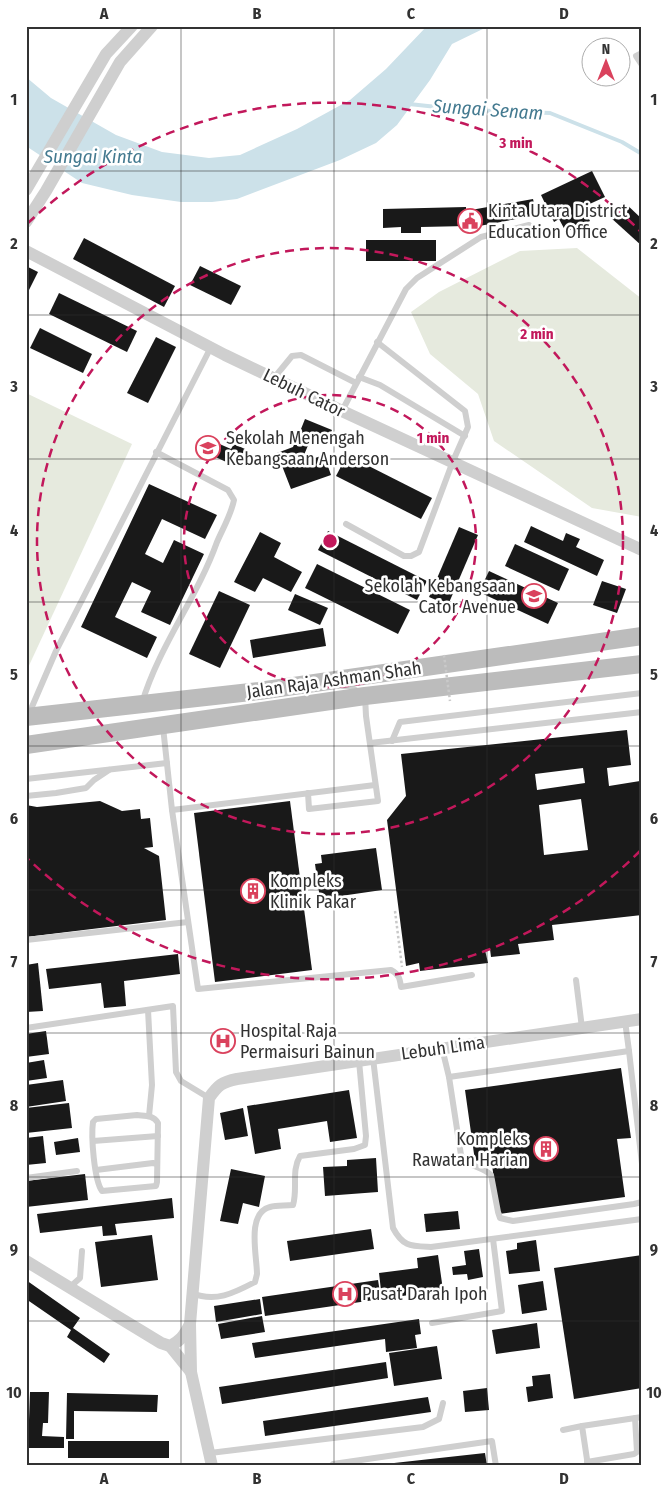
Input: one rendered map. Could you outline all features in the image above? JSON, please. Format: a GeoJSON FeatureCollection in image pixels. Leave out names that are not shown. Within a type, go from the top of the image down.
{"type":"FeatureCollection","features":[{"type":"Feature","properties":{"kind":"main road","name":"Jalan Raja Ashman Shah"},"geometry":{"type":"LineString","coordinates":[[27,717],[259,691],[642,636]]}},
{"type":"Feature","properties":{"kind":"main road","name":"Jalan Raja Ashman Shah"},"geometry":{"type":"LineString","coordinates":[[26,745],[365,696],[642,664]]}},
{"type":"Feature","properties":{"kind":"street"},"geometry":{"type":"LineString","coordinates":[[28,186],[106,54],[132,26]]}},
{"type":"Feature","properties":{"kind":"street"},"geometry":{"type":"LineString","coordinates":[[26,222],[46,191],[120,62],[152,26]]}},
{"type":"Feature","properties":{"kind":"street","name":"Lebuh Cator"},"geometry":{"type":"LineString","coordinates":[[26,251],[211,347],[342,411],[641,549]]}},
{"type":"Feature","properties":{"kind":"street","name":"Lebuh Lima"},"geometry":{"type":"LineString","coordinates":[[209,1098],[216,1087],[226,1081],[642,1019]]}},
{"type":"Feature","properties":{"kind":"street"},"geometry":{"type":"LineString","coordinates":[[209,1098],[190,1324],[192,1372],[211,1460]]}},
{"type":"Feature","properties":{"kind":"street"},"geometry":{"type":"LineString","coordinates":[[26,1260],[166,1344],[192,1372]]}},
{"type":"Feature","properties":{"kind":"street"},"geometry":{"type":"LineString","coordinates":[[166,1344],[180,1342],[190,1324]]}},
{"type":"Feature","properties":{"kind":"lane"},"geometry":{"type":"LineString","coordinates":[[642,53],[636,56],[642,66]]}},
{"type":"Feature","properties":{"kind":"lane"},"geometry":{"type":"LineString","coordinates":[[342,411],[406,289],[417,278],[481,237],[529,225]]}},
{"type":"Feature","properties":{"kind":"lane"},"geometry":{"type":"LineString","coordinates":[[346,524],[404,556],[411,556],[418,552],[468,427],[465,411],[377,342]]}},
{"type":"Feature","properties":{"kind":"lane"},"geometry":{"type":"LineString","coordinates":[[27,717],[56,651],[211,347]]}},
{"type":"Feature","properties":{"kind":"lane"},"geometry":{"type":"LineString","coordinates":[[274,378],[292,356],[301,355],[357,380],[380,385],[465,436]]}},
{"type":"Feature","properties":{"kind":"lane"},"geometry":{"type":"LineString","coordinates":[[142,703],[158,660],[214,554],[232,511],[234,500],[228,490],[156,452]]}},
{"type":"Feature","properties":{"kind":"lane"},"geometry":{"type":"LineString","coordinates":[[259,691],[350,686],[365,696],[378,801],[309,809],[308,793]]}},
{"type":"Feature","properties":{"kind":"lane"},"geometry":{"type":"LineString","coordinates":[[392,741],[400,722],[642,693]]}},
{"type":"Feature","properties":{"kind":"lane"},"geometry":{"type":"LineString","coordinates":[[370,743],[642,712]]}},
{"type":"Feature","properties":{"kind":"lane"},"geometry":{"type":"LineString","coordinates":[[163,724],[172,810],[198,989],[391,970],[396,972],[402,987],[472,975]]}},
{"type":"Feature","properties":{"kind":"lane"},"geometry":{"type":"LineString","coordinates":[[26,779],[167,763]]}},
{"type":"Feature","properties":{"kind":"lane"},"geometry":{"type":"LineString","coordinates":[[26,796],[86,788],[94,780],[110,770]]}},
{"type":"Feature","properties":{"kind":"lane"},"geometry":{"type":"LineString","coordinates":[[172,810],[376,785]]}},
{"type":"Feature","properties":{"kind":"lane"},"geometry":{"type":"LineString","coordinates":[[26,940],[188,922]]}},
{"type":"Feature","properties":{"kind":"lane"},"geometry":{"type":"LineString","coordinates":[[576,980],[582,1028]]}},
{"type":"Feature","properties":{"kind":"lane"},"geometry":{"type":"LineString","coordinates":[[26,1028],[173,1006],[176,1072],[181,1081],[209,1098]]}},
{"type":"Feature","properties":{"kind":"lane"},"geometry":{"type":"LineString","coordinates":[[148,1010],[152,1085],[149,1116]]}},
{"type":"Feature","properties":{"kind":"lane"},"geometry":{"type":"LineString","coordinates":[[625,1021],[642,1164]]}},
{"type":"Feature","properties":{"kind":"lane"},"geometry":{"type":"LineString","coordinates":[[442,1048],[449,1077],[461,1155],[470,1165],[492,1175],[500,1218],[513,1221],[642,1202]]}},
{"type":"Feature","properties":{"kind":"lane"},"geometry":{"type":"LineString","coordinates":[[449,1077],[629,1051]]}},
{"type":"Feature","properties":{"kind":"lane"},"geometry":{"type":"LineString","coordinates":[[373,1058],[393,1228],[399,1239],[409,1246],[430,1247],[642,1219]]}},
{"type":"Feature","properties":{"kind":"lane"},"geometry":{"type":"LineString","coordinates":[[192,1293],[202,1297],[213,1298],[226,1296],[256,1282],[258,1274],[254,1226],[260,1212],[269,1207],[293,1205],[296,1163],[300,1156],[354,1149],[364,1145],[366,1136],[360,1060]]}},
{"type":"Feature","properties":{"kind":"lane"},"geometry":{"type":"LineString","coordinates":[[137,1115],[149,1116],[158,1123],[156,1186],[102,1191],[98,1186],[93,1122],[96,1119],[137,1115]]}},
{"type":"Feature","properties":{"kind":"lane"},"geometry":{"type":"LineString","coordinates":[[93,1141],[158,1136]]}},
{"type":"Feature","properties":{"kind":"lane"},"geometry":{"type":"LineString","coordinates":[[96,1170],[157,1164]]}},
{"type":"Feature","properties":{"kind":"lane"},"geometry":{"type":"LineString","coordinates":[[26,1178],[77,1172]]}},
{"type":"Feature","properties":{"kind":"lane"},"geometry":{"type":"LineString","coordinates":[[432,1323],[502,1311],[493,1239]]}},
{"type":"Feature","properties":{"kind":"lane"},"geometry":{"type":"LineString","coordinates":[[70,1287],[80,1278],[82,1251]]}},
{"type":"Feature","properties":{"kind":"lane"},"geometry":{"type":"LineString","coordinates":[[211,1460],[423,1428],[439,1419],[442,1403]]}},
{"type":"Feature","properties":{"kind":"lane"},"geometry":{"type":"LineString","coordinates":[[563,1430],[582,1426],[638,1417],[637,1452],[588,1464],[582,1426]]}},
{"type":"Feature","properties":{"kind":"lane"},"geometry":{"type":"LineString","coordinates":[[331,1466],[333,1464],[492,1441],[496,1466]]}},
{"type":"Feature","properties":{"kind":"path"},"geometry":{"type":"LineString","coordinates":[[444,655],[450,701]]}},
{"type":"Feature","properties":{"kind":"path"},"geometry":{"type":"LineString","coordinates":[[395,910],[402,961],[402,969],[396,972]]}},
{"type":"Feature","properties":{"kind":"shaded area"},"geometry":{"type":"Polygon","coordinates":[[[577,248],[642,299],[642,517],[592,508],[494,441],[478,394],[430,354],[411,312],[439,292],[520,251],[577,248]]]}},
{"type":"Feature","properties":{"kind":"shaded area"},"geometry":{"type":"Polygon","coordinates":[[[26,393],[132,444],[26,672],[26,393]]]}},
{"type":"Feature","properties":{"kind":"water","name":"Sungai Kinta"},"geometry":{"type":"Polygon","coordinates":[[[427,26],[489,26],[452,44],[430,80],[397,125],[376,143],[340,160],[237,199],[212,202],[181,202],[132,195],[82,183],[26,146],[26,77],[51,98],[116,135],[162,152],[209,158],[240,155],[297,129],[350,100],[386,69],[427,26]]]}},
{"type":"Feature","properties":{"kind":"building"},"geometry":{"type":"Polygon","coordinates":[[[592,171],[605,197],[583,207],[590,221],[566,232],[559,219],[554,222],[541,195],[592,171]]]}},
{"type":"Feature","properties":{"kind":"building"},"geometry":{"type":"Polygon","coordinates":[[[533,199],[537,215],[474,227],[471,210],[533,199]]]}},
{"type":"Feature","properties":{"kind":"building"},"geometry":{"type":"Polygon","coordinates":[[[624,202],[642,219],[642,246],[610,217],[624,202]]]}},
{"type":"Feature","properties":{"kind":"building"},"geometry":{"type":"Polygon","coordinates":[[[466,207],[467,226],[421,227],[421,233],[401,233],[401,227],[383,228],[383,209],[466,207]]]}},
{"type":"Feature","properties":{"kind":"building"},"geometry":{"type":"Polygon","coordinates":[[[84,238],[175,286],[164,307],[73,259],[84,238]]]}},
{"type":"Feature","properties":{"kind":"building"},"geometry":{"type":"Polygon","coordinates":[[[366,240],[436,240],[436,261],[366,261],[366,240]]]}},
{"type":"Feature","properties":{"kind":"building"},"geometry":{"type":"Polygon","coordinates":[[[26,266],[38,272],[26,296],[26,266]]]}},
{"type":"Feature","properties":{"kind":"building"},"geometry":{"type":"Polygon","coordinates":[[[200,266],[241,286],[231,305],[190,285],[200,266]]]}},
{"type":"Feature","properties":{"kind":"building"},"geometry":{"type":"Polygon","coordinates":[[[59,293],[137,331],[127,352],[49,314],[59,293]]]}},
{"type":"Feature","properties":{"kind":"building"},"geometry":{"type":"Polygon","coordinates":[[[40,328],[92,354],[83,373],[30,348],[40,328]]]}},
{"type":"Feature","properties":{"kind":"building"},"geometry":{"type":"Polygon","coordinates":[[[156,337],[176,347],[148,403],[127,393],[156,337]]]}},
{"type":"Feature","properties":{"kind":"building"},"geometry":{"type":"Polygon","coordinates":[[[305,419],[332,430],[326,445],[299,434],[305,419]]]}},
{"type":"Feature","properties":{"kind":"building"},"geometry":{"type":"Polygon","coordinates":[[[296,438],[309,443],[304,455],[306,461],[324,455],[331,475],[291,489],[277,453],[293,447],[296,438]]]}},
{"type":"Feature","properties":{"kind":"building"},"geometry":{"type":"Polygon","coordinates":[[[215,442],[231,449],[234,444],[245,449],[237,467],[209,454],[215,442]]]}},
{"type":"Feature","properties":{"kind":"building"},"geometry":{"type":"Polygon","coordinates":[[[347,455],[432,498],[421,519],[336,476],[347,455]]]}},
{"type":"Feature","properties":{"kind":"building"},"geometry":{"type":"Polygon","coordinates":[[[149,484],[217,515],[205,539],[162,519],[145,554],[163,563],[174,540],[204,554],[170,625],[141,612],[151,591],[132,582],[115,617],[157,637],[147,658],[81,627],[149,484]]]}},
{"type":"Feature","properties":{"kind":"building"},"geometry":{"type":"Polygon","coordinates":[[[531,526],[563,541],[566,533],[580,539],[576,547],[604,560],[597,576],[524,542],[531,526]]]}},
{"type":"Feature","properties":{"kind":"building"},"geometry":{"type":"Polygon","coordinates":[[[459,527],[478,535],[448,605],[429,597],[459,527]]]}},
{"type":"Feature","properties":{"kind":"building"},"geometry":{"type":"Polygon","coordinates":[[[328,531],[427,581],[417,600],[318,550],[328,531]]]}},
{"type":"Feature","properties":{"kind":"building"},"geometry":{"type":"Polygon","coordinates":[[[260,532],[281,543],[274,557],[302,572],[291,592],[263,578],[255,592],[234,582],[260,532]]]}},
{"type":"Feature","properties":{"kind":"building"},"geometry":{"type":"Polygon","coordinates":[[[515,544],[569,569],[559,591],[505,566],[515,544]]]}},
{"type":"Feature","properties":{"kind":"building"},"geometry":{"type":"Polygon","coordinates":[[[317,564],[410,610],[398,634],[305,588],[317,564]]]}},
{"type":"Feature","properties":{"kind":"building"},"geometry":{"type":"Polygon","coordinates":[[[489,571],[558,603],[548,624],[479,592],[489,571]]]}},
{"type":"Feature","properties":{"kind":"building"},"geometry":{"type":"Polygon","coordinates":[[[602,581],[626,589],[617,613],[593,605],[602,581]]]}},
{"type":"Feature","properties":{"kind":"building"},"geometry":{"type":"Polygon","coordinates":[[[219,591],[250,605],[220,668],[189,654],[219,591]]]}},
{"type":"Feature","properties":{"kind":"building"},"geometry":{"type":"Polygon","coordinates":[[[295,594],[328,608],[320,625],[288,610],[295,594]]]}},
{"type":"Feature","properties":{"kind":"building"},"geometry":{"type":"Polygon","coordinates":[[[323,628],[326,646],[253,658],[250,640],[323,628]]]}},
{"type":"Feature","properties":{"kind":"building"},"geometry":{"type":"Polygon","coordinates":[[[627,730],[631,765],[607,768],[609,786],[640,781],[642,794],[642,915],[552,925],[554,940],[518,944],[520,954],[491,957],[490,949],[485,950],[488,963],[420,971],[419,963],[406,966],[387,820],[406,796],[401,754],[627,730]],[[583,768],[535,774],[537,790],[585,783],[583,768]],[[581,799],[539,805],[544,855],[588,850],[581,799]]]}},
{"type":"Feature","properties":{"kind":"building"},"geometry":{"type":"Polygon","coordinates":[[[100,801],[122,811],[140,809],[141,819],[150,818],[153,847],[144,848],[159,856],[166,920],[26,937],[26,805],[37,807],[100,801]]]}},
{"type":"Feature","properties":{"kind":"building","name":"Kompleks Klinik Pakar"},"geometry":{"type":"Polygon","coordinates":[[[290,801],[312,970],[215,982],[194,813],[290,801]]]}},
{"type":"Feature","properties":{"kind":"building"},"geometry":{"type":"Polygon","coordinates":[[[376,848],[382,890],[320,899],[315,864],[322,863],[321,855],[376,848]]]}},
{"type":"Feature","properties":{"kind":"building"},"geometry":{"type":"Polygon","coordinates":[[[178,954],[180,974],[124,981],[126,1006],[104,1008],[101,983],[49,989],[46,969],[178,954]]]}},
{"type":"Feature","properties":{"kind":"building"},"geometry":{"type":"Polygon","coordinates":[[[38,963],[43,1011],[26,1012],[26,965],[38,963]]]}},
{"type":"Feature","properties":{"kind":"building"},"geometry":{"type":"Polygon","coordinates":[[[46,1031],[49,1054],[26,1057],[26,1034],[46,1031]]]}},
{"type":"Feature","properties":{"kind":"building"},"geometry":{"type":"Polygon","coordinates":[[[44,1060],[47,1078],[26,1081],[26,1063],[44,1060]]]}},
{"type":"Feature","properties":{"kind":"building","name":"Kompleks Rawatan Harian"},"geometry":{"type":"Polygon","coordinates":[[[621,1068],[631,1138],[617,1139],[625,1197],[499,1214],[491,1158],[475,1161],[465,1090],[621,1068]]]}},
{"type":"Feature","properties":{"kind":"building"},"geometry":{"type":"Polygon","coordinates":[[[63,1080],[66,1101],[26,1107],[26,1085],[63,1080]]]}},
{"type":"Feature","properties":{"kind":"building"},"geometry":{"type":"Polygon","coordinates":[[[349,1090],[357,1138],[330,1142],[327,1121],[278,1129],[281,1149],[255,1154],[247,1106],[349,1090]]]}},
{"type":"Feature","properties":{"kind":"building"},"geometry":{"type":"Polygon","coordinates":[[[69,1103],[72,1128],[26,1133],[26,1108],[69,1103]]]}},
{"type":"Feature","properties":{"kind":"building"},"geometry":{"type":"Polygon","coordinates":[[[243,1108],[248,1136],[225,1140],[220,1113],[243,1108]]]}},
{"type":"Feature","properties":{"kind":"building"},"geometry":{"type":"Polygon","coordinates":[[[43,1136],[46,1163],[26,1165],[26,1138],[43,1136]]]}},
{"type":"Feature","properties":{"kind":"building"},"geometry":{"type":"Polygon","coordinates":[[[78,1138],[80,1152],[56,1155],[54,1142],[78,1138]]]}},
{"type":"Feature","properties":{"kind":"building"},"geometry":{"type":"Polygon","coordinates":[[[376,1158],[378,1192],[325,1196],[323,1167],[347,1166],[347,1160],[376,1158]]]}},
{"type":"Feature","properties":{"kind":"building"},"geometry":{"type":"Polygon","coordinates":[[[231,1169],[265,1176],[259,1207],[243,1203],[238,1224],[220,1221],[231,1169]]]}},
{"type":"Feature","properties":{"kind":"building"},"geometry":{"type":"Polygon","coordinates":[[[85,1174],[88,1200],[26,1207],[26,1181],[85,1174]]]}},
{"type":"Feature","properties":{"kind":"building"},"geometry":{"type":"Polygon","coordinates":[[[172,1198],[174,1218],[115,1224],[117,1235],[103,1236],[102,1226],[40,1233],[37,1214],[172,1198]]]}},
{"type":"Feature","properties":{"kind":"building"},"geometry":{"type":"Polygon","coordinates":[[[458,1211],[460,1229],[426,1232],[424,1214],[458,1211]]]}},
{"type":"Feature","properties":{"kind":"building"},"geometry":{"type":"Polygon","coordinates":[[[371,1229],[374,1249],[290,1261],[287,1241],[371,1229]]]}},
{"type":"Feature","properties":{"kind":"building"},"geometry":{"type":"Polygon","coordinates":[[[152,1235],[158,1280],[101,1287],[95,1242],[152,1235]]]}},
{"type":"Feature","properties":{"kind":"building"},"geometry":{"type":"Polygon","coordinates":[[[536,1240],[540,1271],[509,1274],[506,1251],[517,1249],[517,1243],[536,1240]]]}},
{"type":"Feature","properties":{"kind":"building"},"geometry":{"type":"Polygon","coordinates":[[[479,1249],[483,1277],[468,1280],[467,1274],[453,1275],[452,1267],[466,1265],[464,1251],[479,1249]]]}},
{"type":"Feature","properties":{"kind":"building"},"geometry":{"type":"Polygon","coordinates":[[[438,1255],[443,1290],[382,1299],[379,1273],[418,1268],[417,1258],[438,1255]]]}},
{"type":"Feature","properties":{"kind":"building"},"geometry":{"type":"Polygon","coordinates":[[[642,1255],[642,1388],[574,1399],[554,1268],[642,1255]]]}},
{"type":"Feature","properties":{"kind":"building"},"geometry":{"type":"Polygon","coordinates":[[[26,1280],[80,1318],[73,1328],[110,1354],[104,1363],[67,1337],[71,1330],[26,1299],[26,1280]]]}},
{"type":"Feature","properties":{"kind":"building"},"geometry":{"type":"Polygon","coordinates":[[[378,1280],[381,1299],[265,1316],[262,1297],[378,1280]]]}},
{"type":"Feature","properties":{"kind":"building"},"geometry":{"type":"Polygon","coordinates":[[[543,1281],[547,1310],[522,1314],[518,1285],[543,1281]]]}},
{"type":"Feature","properties":{"kind":"building"},"geometry":{"type":"Polygon","coordinates":[[[260,1299],[262,1314],[216,1322],[214,1306],[260,1299]]]}},
{"type":"Feature","properties":{"kind":"building"},"geometry":{"type":"Polygon","coordinates":[[[262,1316],[265,1332],[221,1339],[218,1324],[262,1316]]]}},
{"type":"Feature","properties":{"kind":"building"},"geometry":{"type":"Polygon","coordinates":[[[419,1319],[421,1334],[415,1335],[417,1348],[386,1352],[385,1339],[255,1358],[252,1343],[419,1319]]]}},
{"type":"Feature","properties":{"kind":"building"},"geometry":{"type":"Polygon","coordinates":[[[537,1323],[540,1348],[496,1354],[492,1330],[537,1323]]]}},
{"type":"Feature","properties":{"kind":"building"},"geometry":{"type":"Polygon","coordinates":[[[437,1346],[442,1379],[394,1386],[389,1353],[437,1346]]]}},
{"type":"Feature","properties":{"kind":"building"},"geometry":{"type":"Polygon","coordinates":[[[386,1362],[388,1378],[222,1404],[219,1387],[386,1362]]]}},
{"type":"Feature","properties":{"kind":"building"},"geometry":{"type":"Polygon","coordinates":[[[550,1374],[553,1398],[528,1402],[526,1387],[533,1386],[532,1376],[550,1374]]]}},
{"type":"Feature","properties":{"kind":"building"},"geometry":{"type":"Polygon","coordinates":[[[487,1388],[489,1410],[465,1412],[463,1391],[487,1388]]]}},
{"type":"Feature","properties":{"kind":"building"},"geometry":{"type":"Polygon","coordinates":[[[30,1392],[49,1392],[48,1423],[43,1423],[42,1436],[64,1437],[64,1448],[28,1448],[30,1392]]]}},
{"type":"Feature","properties":{"kind":"building"},"geometry":{"type":"Polygon","coordinates":[[[67,1393],[158,1395],[157,1412],[74,1411],[74,1439],[66,1439],[67,1393]]]}},
{"type":"Feature","properties":{"kind":"building"},"geometry":{"type":"Polygon","coordinates":[[[428,1397],[431,1412],[265,1436],[263,1421],[428,1397]]]}},
{"type":"Feature","properties":{"kind":"building"},"geometry":{"type":"Polygon","coordinates":[[[68,1441],[169,1441],[169,1458],[68,1458],[68,1441]]]}},
{"type":"Feature","properties":{"kind":"building"},"geometry":{"type":"Polygon","coordinates":[[[485,1453],[487,1466],[386,1466],[385,1464],[485,1453]]]}},
{"type":"Feature","properties":{"kind":"waterway","name":"Sungai Senam"},"geometry":{"type":"LineString","coordinates":[[409,104],[465,110],[550,113],[622,142],[642,154]]}},
{"type":"Feature","properties":{"kind":"place","name":"Kinta Utara District Education Office"},"geometry":{"type":"Point","coordinates":[470,221]}},
{"type":"Feature","properties":{"kind":"place","name":"Sekolah Menengah Kebangsaan Anderson"},"geometry":{"type":"Point","coordinates":[208,448]}},
{"type":"Feature","properties":{"kind":"place","name":"Sekolah Kebangsaan Cator Avenue"},"geometry":{"type":"Point","coordinates":[534,596]}},
{"type":"Feature","properties":{"kind":"place","name":"Kompleks Klinik Pakar"},"geometry":{"type":"Point","coordinates":[253,891]}},
{"type":"Feature","properties":{"kind":"place","name":"Hospital Raja Permaisuri Bainun"},"geometry":{"type":"Point","coordinates":[223,1041]}},
{"type":"Feature","properties":{"kind":"place","name":"Kompleks Rawatan Harian"},"geometry":{"type":"Point","coordinates":[546,1149]}},
{"type":"Feature","properties":{"kind":"place","name":"Pusat Darah Ipoh"},"geometry":{"type":"Point","coordinates":[345,1294]}}]}
